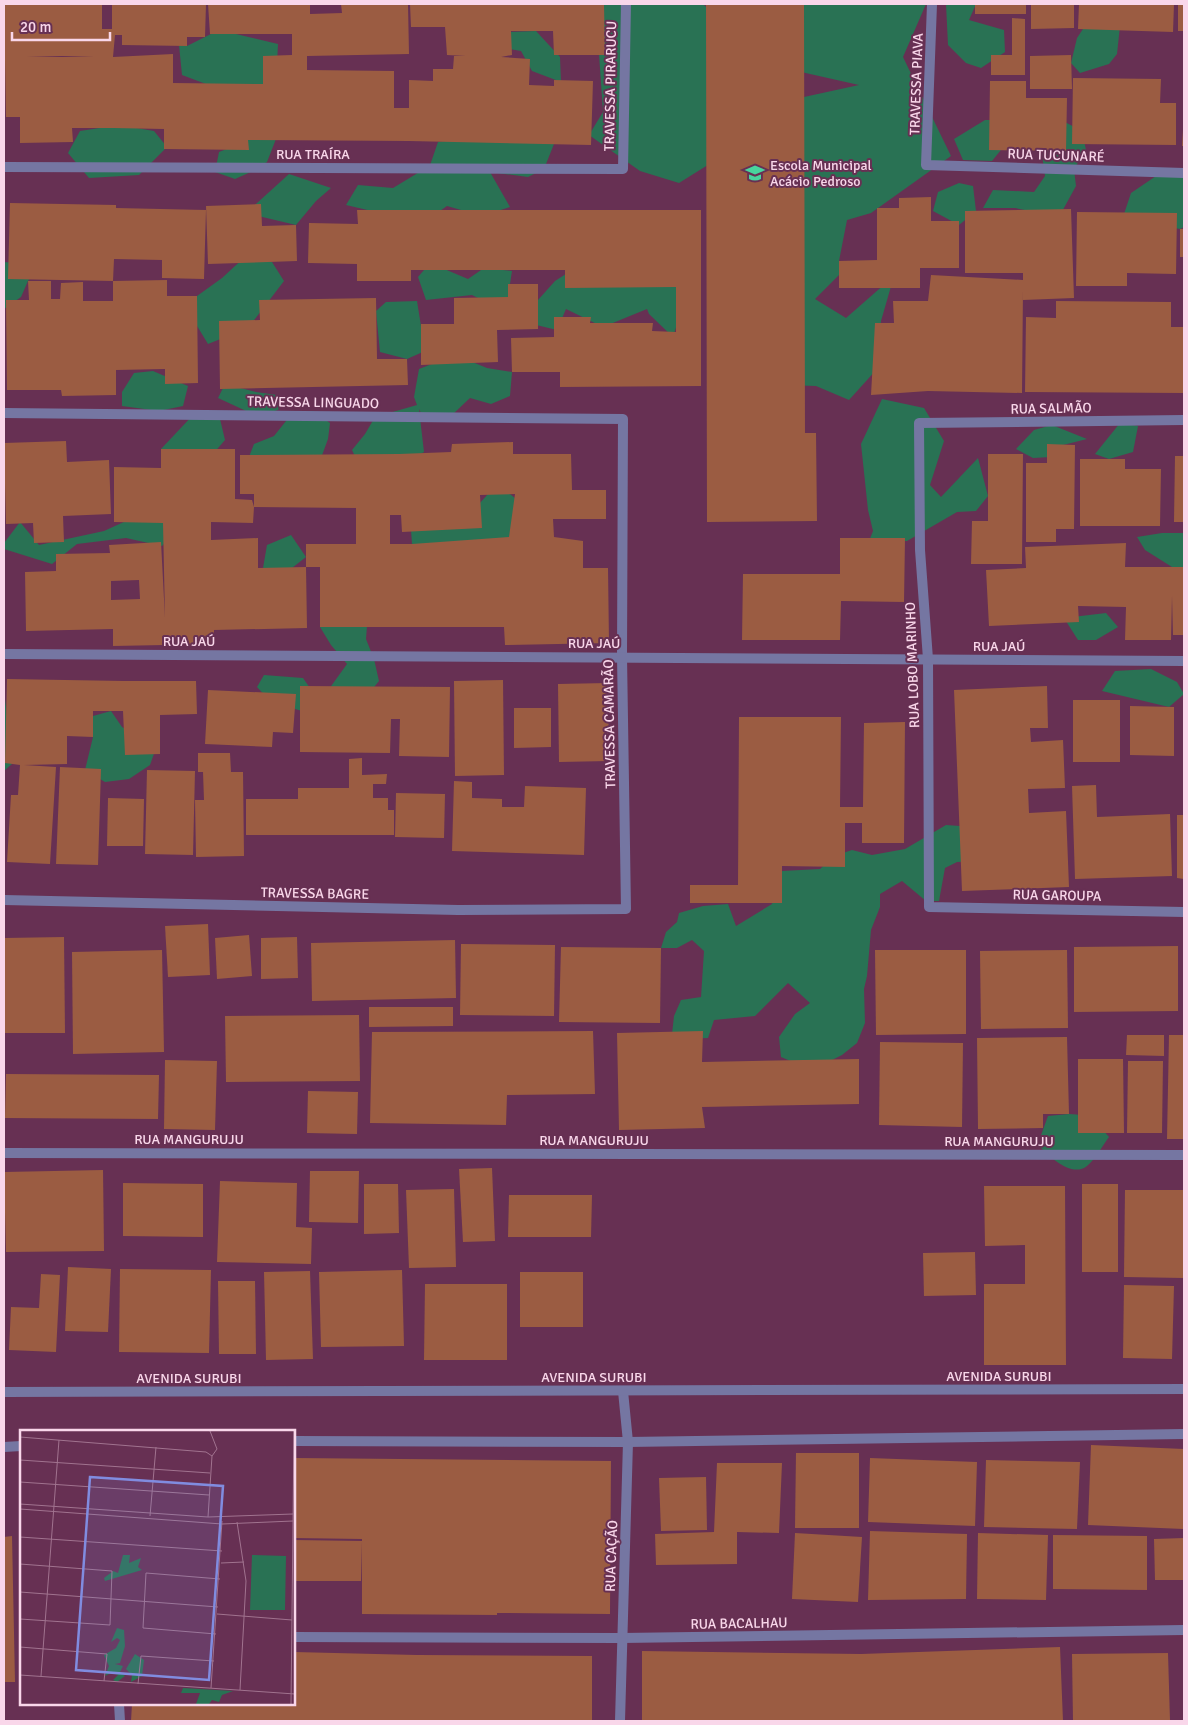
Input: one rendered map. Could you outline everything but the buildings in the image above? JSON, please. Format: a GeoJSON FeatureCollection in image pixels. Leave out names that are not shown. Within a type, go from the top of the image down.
{"type":"FeatureCollection","features":[{"type":"Feature","properties":{"kind":"street","name":"TRAVESSA PIRARUCU"},"geometry":{"type":"LineString","coordinates":[[623,169],[626,4]]}},
{"type":"Feature","properties":{"kind":"street","name":"TRAVESSA PIAVA"},"geometry":{"type":"LineString","coordinates":[[926,165],[932,4]]}},
{"type":"Feature","properties":{"kind":"street","name":"RUA TUCUNARÉ"},"geometry":{"type":"LineString","coordinates":[[926,165],[1184,173]]}},
{"type":"Feature","properties":{"kind":"street","name":"RUA TRAÍRA"},"geometry":{"type":"LineString","coordinates":[[4,168],[623,169]]}},
{"type":"Feature","properties":{"kind":"street","name":"TRAVESSA LINGUADO"},"geometry":{"type":"LineString","coordinates":[[4,413],[623,419]]}},
{"type":"Feature","properties":{"kind":"street","name":"TRAVESSA CAMARÃO"},"geometry":{"type":"LineString","coordinates":[[623,419],[622,656],[626,909]]}},
{"type":"Feature","properties":{"kind":"street","name":"RUA SALMÃO"},"geometry":{"type":"LineString","coordinates":[[919,423],[1184,420]]}},
{"type":"Feature","properties":{"kind":"street","name":"RUA LOBO MARINHO"},"geometry":{"type":"LineString","coordinates":[[919,423],[920,550],[928,660],[929,907]]}},
{"type":"Feature","properties":{"kind":"street","name":"RUA JAÚ"},"geometry":{"type":"LineString","coordinates":[[4,654],[622,656],[1184,661]]}},
{"type":"Feature","properties":{"kind":"street","name":"TRAVESSA BAGRE"},"geometry":{"type":"LineString","coordinates":[[4,900],[458,910],[626,909]]}},
{"type":"Feature","properties":{"kind":"street","name":"RUA GAROUPA"},"geometry":{"type":"LineString","coordinates":[[929,907],[1184,912]]}},
{"type":"Feature","properties":{"kind":"street","name":"RUA MANGURUJU"},"geometry":{"type":"LineString","coordinates":[[4,1153],[1184,1156]]}},
{"type":"Feature","properties":{"kind":"street","name":"AVENIDA SURUBI"},"geometry":{"type":"LineString","coordinates":[[4,1392],[1184,1388]]}},
{"type":"Feature","properties":{"kind":"street","name":"RUA CAÇÃO"},"geometry":{"type":"LineString","coordinates":[[620,1721],[628,1442],[623,1391]]}},
{"type":"Feature","properties":{"kind":"street"},"geometry":{"type":"LineString","coordinates":[[295,1441],[628,1442],[1184,1434]]}},
{"type":"Feature","properties":{"kind":"street"},"geometry":{"type":"LineString","coordinates":[[4,1447],[20,1446]]}},
{"type":"Feature","properties":{"kind":"street","name":"RUA BACALHAU"},"geometry":{"type":"LineString","coordinates":[[295,1637],[622,1638],[1184,1630]]}},
{"type":"Feature","properties":{"kind":"street"},"geometry":{"type":"LineString","coordinates":[[119,1705],[120,1721]]}},
{"type":"Feature","properties":{"kind":"green space"},"geometry":{"type":"Polygon","coordinates":[[[598,4],[703,4],[744,44],[711,163],[679,183],[640,171],[589,135],[603,112],[597,25],[598,4]]]}},
{"type":"Feature","properties":{"kind":"green space"},"geometry":{"type":"Polygon","coordinates":[[[779,4],[926,4],[903,57],[951,156],[871,213],[847,220],[839,261],[840,274],[815,299],[846,318],[894,276],[881,321],[877,369],[849,400],[816,386],[784,385],[794,217],[804,97],[859,85],[770,65],[795,17],[779,4]]]}},
{"type":"Feature","properties":{"kind":"green space"},"geometry":{"type":"Polygon","coordinates":[[[946,4],[976,4],[969,20],[1004,30],[1005,52],[981,68],[966,63],[948,45],[946,4]]]}},
{"type":"Feature","properties":{"kind":"green space"},"geometry":{"type":"Polygon","coordinates":[[[1120,26],[1117,54],[1109,64],[1080,73],[1071,63],[1077,38],[1083,29],[1120,26]]]}},
{"type":"Feature","properties":{"kind":"green space"},"geometry":{"type":"Polygon","coordinates":[[[219,30],[278,44],[276,85],[247,94],[214,87],[182,75],[179,45],[187,46],[219,30]]]}},
{"type":"Feature","properties":{"kind":"green space"},"geometry":{"type":"Polygon","coordinates":[[[536,31],[560,57],[561,82],[532,71],[521,51],[503,48],[509,32],[536,31]]]}},
{"type":"Feature","properties":{"kind":"green space"},"geometry":{"type":"Polygon","coordinates":[[[985,120],[999,120],[1009,140],[992,161],[963,160],[954,139],[985,120]]]}},
{"type":"Feature","properties":{"kind":"green space"},"geometry":{"type":"Polygon","coordinates":[[[1061,120],[1082,131],[1086,150],[1074,169],[1076,186],[1059,217],[1015,208],[983,208],[993,190],[1034,192],[1045,176],[1040,140],[1061,120]]]}},
{"type":"Feature","properties":{"kind":"green space"},"geometry":{"type":"Polygon","coordinates":[[[258,123],[276,139],[267,162],[235,179],[215,172],[219,152],[242,143],[258,123]]]}},
{"type":"Feature","properties":{"kind":"green space"},"geometry":{"type":"Polygon","coordinates":[[[119,125],[154,131],[167,147],[139,175],[89,178],[68,153],[80,131],[119,125]]]}},
{"type":"Feature","properties":{"kind":"green space"},"geometry":{"type":"Polygon","coordinates":[[[495,134],[558,134],[544,169],[528,177],[490,172],[510,207],[482,216],[447,206],[423,223],[346,205],[358,185],[393,188],[421,171],[428,171],[438,142],[495,134]]]}},
{"type":"Feature","properties":{"kind":"green space"},"geometry":{"type":"Polygon","coordinates":[[[289,174],[331,188],[316,201],[296,225],[246,213],[289,174]]]}},
{"type":"Feature","properties":{"kind":"green space"},"geometry":{"type":"Polygon","coordinates":[[[1159,174],[1184,177],[1184,227],[1180,229],[1123,217],[1131,193],[1159,174]]]}},
{"type":"Feature","properties":{"kind":"green space"},"geometry":{"type":"Polygon","coordinates":[[[959,183],[973,186],[976,211],[959,225],[933,211],[938,192],[959,183]]]}},
{"type":"Feature","properties":{"kind":"green space"},"geometry":{"type":"Polygon","coordinates":[[[247,255],[272,262],[284,281],[248,328],[208,344],[194,321],[197,296],[222,278],[247,255]]]}},
{"type":"Feature","properties":{"kind":"green space"},"geometry":{"type":"Polygon","coordinates":[[[586,261],[664,270],[686,296],[673,337],[649,314],[647,309],[603,327],[566,309],[557,330],[532,324],[538,300],[555,281],[586,261]]]}},
{"type":"Feature","properties":{"kind":"green space"},"geometry":{"type":"Polygon","coordinates":[[[4,262],[39,265],[28,281],[21,297],[4,309],[4,262]]]}},
{"type":"Feature","properties":{"kind":"green space"},"geometry":{"type":"Polygon","coordinates":[[[430,263],[468,279],[484,268],[512,271],[508,297],[488,303],[472,295],[426,300],[418,277],[430,263]]]}},
{"type":"Feature","properties":{"kind":"green space"},"geometry":{"type":"Polygon","coordinates":[[[417,301],[425,351],[407,359],[380,352],[376,311],[386,302],[417,301]]]}},
{"type":"Feature","properties":{"kind":"green space"},"geometry":{"type":"Polygon","coordinates":[[[455,355],[487,368],[512,372],[510,396],[491,404],[470,398],[452,415],[423,417],[419,409],[424,452],[388,472],[362,471],[352,450],[365,434],[375,417],[417,405],[414,397],[419,369],[455,355]]]}},
{"type":"Feature","properties":{"kind":"green space"},"geometry":{"type":"Polygon","coordinates":[[[153,371],[188,386],[183,406],[159,411],[122,406],[122,392],[134,373],[153,371]]]}},
{"type":"Feature","properties":{"kind":"green space"},"geometry":{"type":"Polygon","coordinates":[[[225,384],[256,392],[284,396],[278,410],[255,417],[218,398],[225,384]]]}},
{"type":"Feature","properties":{"kind":"green space"},"geometry":{"type":"Polygon","coordinates":[[[882,399],[924,408],[944,441],[930,485],[941,497],[978,458],[988,496],[976,511],[957,512],[907,541],[869,541],[873,531],[868,510],[861,444],[882,399]]]}},
{"type":"Feature","properties":{"kind":"green space"},"geometry":{"type":"Polygon","coordinates":[[[313,411],[330,423],[328,439],[317,469],[247,462],[254,444],[274,436],[290,416],[313,411]]]}},
{"type":"Feature","properties":{"kind":"green space"},"geometry":{"type":"Polygon","coordinates":[[[194,414],[220,419],[225,440],[212,455],[171,462],[161,449],[194,414]]]}},
{"type":"Feature","properties":{"kind":"green space"},"geometry":{"type":"Polygon","coordinates":[[[1120,423],[1138,426],[1133,452],[1109,459],[1095,454],[1120,423]]]}},
{"type":"Feature","properties":{"kind":"green space"},"geometry":{"type":"Polygon","coordinates":[[[1052,425],[1087,439],[1063,445],[1051,457],[1033,458],[1016,449],[1034,430],[1052,425]]]}},
{"type":"Feature","properties":{"kind":"green space"},"geometry":{"type":"Polygon","coordinates":[[[497,484],[520,502],[509,537],[452,554],[425,549],[412,544],[411,530],[461,524],[497,484]]]}},
{"type":"Feature","properties":{"kind":"green space"},"geometry":{"type":"Polygon","coordinates":[[[167,508],[177,529],[162,546],[126,538],[77,544],[52,564],[4,549],[4,543],[20,522],[39,545],[104,531],[137,516],[167,508]]]}},
{"type":"Feature","properties":{"kind":"green space"},"geometry":{"type":"Polygon","coordinates":[[[1162,533],[1184,533],[1184,575],[1181,576],[1172,567],[1145,550],[1137,537],[1162,533]]]}},
{"type":"Feature","properties":{"kind":"green space"},"geometry":{"type":"Polygon","coordinates":[[[291,535],[306,557],[292,568],[263,568],[267,545],[291,535]]]}},
{"type":"Feature","properties":{"kind":"green space"},"geometry":{"type":"Polygon","coordinates":[[[1106,613],[1118,627],[1096,640],[1078,640],[1064,618],[1106,613]]]}},
{"type":"Feature","properties":{"kind":"green space"},"geometry":{"type":"Polygon","coordinates":[[[367,626],[366,639],[374,659],[379,681],[366,697],[302,711],[271,702],[257,687],[264,675],[303,678],[310,688],[329,689],[347,664],[331,645],[320,627],[367,626]]]}},
{"type":"Feature","properties":{"kind":"green space"},"geometry":{"type":"Polygon","coordinates":[[[1151,669],[1177,682],[1184,694],[1169,707],[1102,691],[1115,671],[1151,669]]]}},
{"type":"Feature","properties":{"kind":"green space"},"geometry":{"type":"Polygon","coordinates":[[[4,691],[13,763],[4,771],[4,691]]]}},
{"type":"Feature","properties":{"kind":"green space"},"geometry":{"type":"Polygon","coordinates":[[[111,711],[122,727],[156,748],[150,765],[129,779],[105,782],[85,770],[93,737],[93,716],[111,711]]]}},
{"type":"Feature","properties":{"kind":"green space"},"geometry":{"type":"Polygon","coordinates":[[[946,825],[960,826],[979,861],[957,862],[945,868],[939,901],[926,901],[902,881],[880,894],[880,907],[871,930],[864,989],[865,1023],[857,1043],[842,1055],[826,1063],[800,1065],[781,1057],[779,1037],[795,1014],[810,1003],[788,983],[755,1016],[714,1020],[708,1038],[678,1039],[672,1034],[674,1016],[681,1000],[701,997],[704,951],[692,940],[677,948],[661,948],[666,932],[677,922],[679,913],[703,906],[728,904],[736,926],[772,904],[782,871],[820,869],[834,856],[852,850],[872,855],[905,849],[946,825]]]}},
{"type":"Feature","properties":{"kind":"green space"},"geometry":{"type":"Polygon","coordinates":[[[1069,1114],[1088,1117],[1100,1126],[1109,1137],[1087,1166],[1075,1170],[1062,1165],[1040,1147],[1040,1138],[1048,1116],[1069,1114]]]}},
{"type":"Feature","properties":{"kind":"place","name":"Escola Municipal Acácio Pedroso"},"geometry":{"type":"Point","coordinates":[755,173]}}]}
